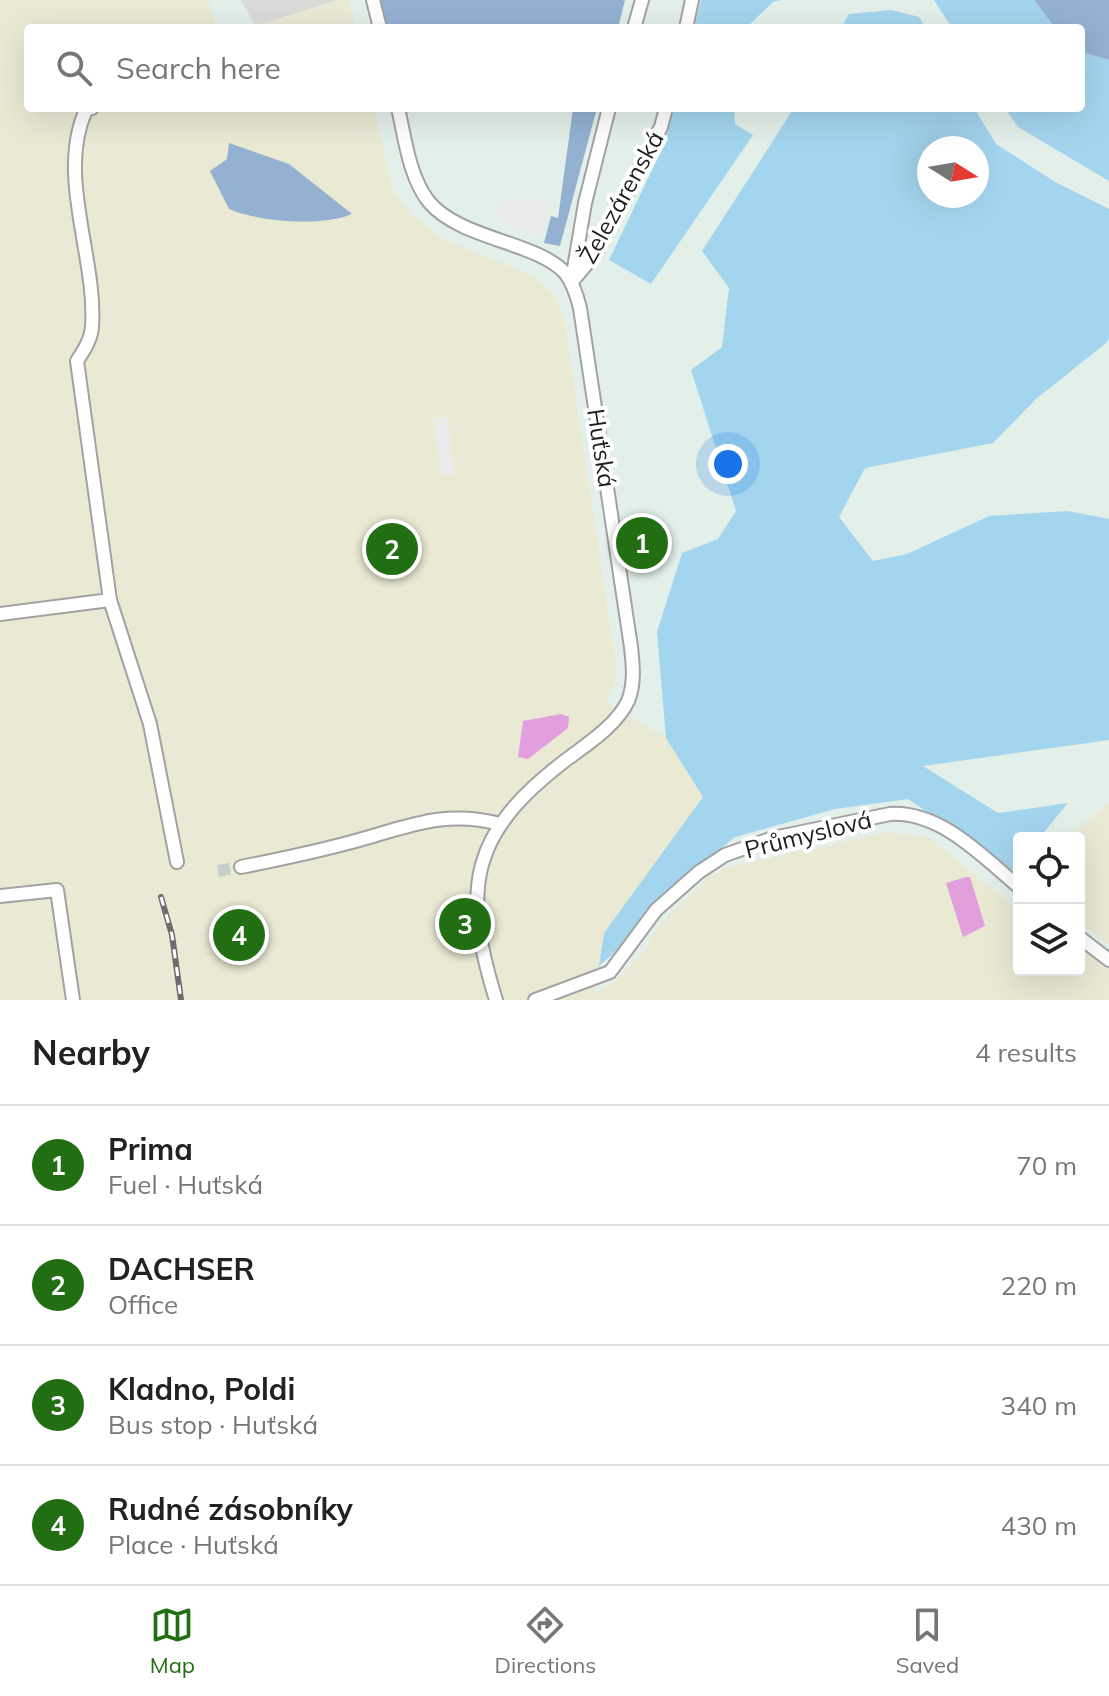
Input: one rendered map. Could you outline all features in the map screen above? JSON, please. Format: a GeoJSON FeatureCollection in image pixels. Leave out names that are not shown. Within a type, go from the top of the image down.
{"type":"FeatureCollection","features":[{"type":"Feature","properties":{"kind":"street"},"geometry":{"type":"LineString","coordinates":[[373,0],[379,24]]}},
{"type":"Feature","properties":{"kind":"street"},"geometry":{"type":"LineString","coordinates":[[635,24],[642,0]]}},
{"type":"Feature","properties":{"kind":"street"},"geometry":{"type":"LineString","coordinates":[[687,24],[692,0]]}},
{"type":"Feature","properties":{"kind":"street"},"geometry":{"type":"LineString","coordinates":[[85,112],[76,135],[75,169],[92,328],[77,361],[110,600],[150,724],[177,862]]}},
{"type":"Feature","properties":{"kind":"street"},"geometry":{"type":"LineString","coordinates":[[399,112],[416,180],[428,201],[445,217],[554,264],[571,283]]}},
{"type":"Feature","properties":{"kind":"street"},"geometry":{"type":"LineString","coordinates":[[571,283],[585,203],[608,112]]}},
{"type":"Feature","properties":{"kind":"street","name":"Železárenská"},"geometry":{"type":"LineString","coordinates":[[571,283],[595,254],[661,127],[665,112]]}},
{"type":"Feature","properties":{"kind":"street","name":"Huťská"},"geometry":{"type":"LineString","coordinates":[[496,1000],[476,901],[485,851],[500,824],[525,791],[613,721],[628,700],[633,681],[631,647],[598,421],[580,308],[571,283]]}},
{"type":"Feature","properties":{"kind":"street"},"geometry":{"type":"LineString","coordinates":[[0,614],[110,600]]}},
{"type":"Feature","properties":{"kind":"street","name":"Průmyslová"},"geometry":{"type":"LineString","coordinates":[[535,1000],[610,972],[650,917],[699,872],[725,855],[773,838],[890,814],[908,814],[946,830],[1013,882]]}},
{"type":"Feature","properties":{"kind":"street"},"geometry":{"type":"LineString","coordinates":[[241,867],[349,843],[384,830],[463,816],[500,824]]}},
{"type":"Feature","properties":{"kind":"street"},"geometry":{"type":"LineString","coordinates":[[0,896],[57,890],[73,1000]]}},
{"type":"Feature","properties":{"kind":"street"},"geometry":{"type":"LineString","coordinates":[[1085,942],[1109,960]]}},
{"type":"Feature","properties":{"kind":"shaded area"},"geometry":{"type":"Polygon","coordinates":[[[0,0],[208,0],[216,24],[24,24],[24,112],[375,112],[393,191],[413,216],[444,240],[532,275],[555,296],[564,318],[616,666],[614,685],[606,702],[666,738],[703,797],[604,933],[593,995],[610,985],[644,952],[659,925],[708,878],[725,868],[889,832],[929,838],[1013,905],[1013,976],[1085,976],[1085,953],[1109,969],[1109,1000],[0,1000],[0,0]]]}},
{"type":"Feature","properties":{"kind":"shaded area"},"geometry":{"type":"Polygon","coordinates":[[[241,0],[338,0],[261,24],[254,24],[241,0]]]}},
{"type":"Feature","properties":{"kind":"shaded area"},"geometry":{"type":"Polygon","coordinates":[[[339,0],[349,0],[354,24],[261,24],[339,0]]]}},
{"type":"Feature","properties":{"kind":"shaded area"},"geometry":{"type":"Polygon","coordinates":[[[380,0],[625,0],[619,24],[386,24],[380,0]]]}},
{"type":"Feature","properties":{"kind":"shaded area"},"geometry":{"type":"Polygon","coordinates":[[[701,0],[780,0],[773,2],[750,24],[695,24],[701,0]]]}},
{"type":"Feature","properties":{"kind":"shaded area"},"geometry":{"type":"Polygon","coordinates":[[[934,0],[1034,0],[1052,24],[949,24],[934,0]]]}},
{"type":"Feature","properties":{"kind":"shaded area"},"geometry":{"type":"Polygon","coordinates":[[[1034,0],[1109,0],[1109,60],[1085,53],[1085,24],[1052,24],[1034,0]]]}},
{"type":"Feature","properties":{"kind":"shaded area"},"geometry":{"type":"Polygon","coordinates":[[[891,10],[919,17],[923,24],[843,24],[849,14],[891,10]]]}},
{"type":"Feature","properties":{"kind":"shaded area"},"geometry":{"type":"Polygon","coordinates":[[[1085,53],[1109,60],[1109,181],[1018,127],[1008,112],[1085,112],[1085,53]]]}},
{"type":"Feature","properties":{"kind":"shaded area"},"geometry":{"type":"Polygon","coordinates":[[[572,112],[596,112],[560,246],[544,243],[551,216],[558,218],[572,112]]]}},
{"type":"Feature","properties":{"kind":"shaded area"},"geometry":{"type":"Polygon","coordinates":[[[673,112],[734,112],[735,124],[753,135],[651,284],[609,260],[665,143],[673,112]]]}},
{"type":"Feature","properties":{"kind":"shaded area"},"geometry":{"type":"Polygon","coordinates":[[[791,112],[976,112],[996,144],[1057,183],[1109,209],[1109,339],[1106,343],[1036,399],[993,443],[865,468],[839,517],[873,561],[907,554],[989,516],[1068,511],[1109,519],[1109,740],[923,766],[998,813],[1068,803],[1044,832],[1013,832],[1012,870],[908,799],[835,809],[735,837],[644,912],[622,946],[599,966],[604,933],[703,797],[666,738],[657,632],[682,553],[718,539],[736,511],[691,370],[722,347],[729,288],[702,251],[791,112]]]}},
{"type":"Feature","properties":{"kind":"shaded area"},"geometry":{"type":"Polygon","coordinates":[[[229,143],[289,164],[352,214],[308,222],[257,217],[229,209],[210,171],[227,159],[229,143]]]}},
{"type":"Feature","properties":{"kind":"shaded area"},"geometry":{"type":"Polygon","coordinates":[[[522,199],[550,201],[542,237],[505,224],[497,212],[500,202],[522,199]]]}},
{"type":"Feature","properties":{"kind":"shaded area"},"geometry":{"type":"Polygon","coordinates":[[[448,417],[454,475],[441,476],[434,419],[448,417]]]}},
{"type":"Feature","properties":{"kind":"shaded area"},"geometry":{"type":"Polygon","coordinates":[[[561,714],[569,717],[568,728],[528,759],[518,757],[523,721],[561,714]]]}},
{"type":"Feature","properties":{"kind":"shaded area"},"geometry":{"type":"Polygon","coordinates":[[[1109,804],[1109,944],[1085,927],[1085,832],[1074,832],[1109,804]]]}},
{"type":"Feature","properties":{"kind":"shaded area"},"geometry":{"type":"Polygon","coordinates":[[[970,877],[985,926],[963,937],[946,883],[970,877]]]}},
{"type":"Feature","properties":{"kind":"tunnel"},"geometry":{"type":"LineString","coordinates":[[218,871],[241,867]]}},
{"type":"Feature","properties":{"kind":"railway"},"geometry":{"type":"LineString","coordinates":[[161,897],[172,935],[181,1000]]}},
{"type":"Feature","properties":{"kind":"place","name":"Prima"},"geometry":{"type":"Point","coordinates":[642,543]}},
{"type":"Feature","properties":{"kind":"place","name":"DACHSER"},"geometry":{"type":"Point","coordinates":[392,549]}},
{"type":"Feature","properties":{"kind":"place","name":"Kladno, Poldi"},"geometry":{"type":"Point","coordinates":[465,924]}},
{"type":"Feature","properties":{"kind":"place","name":"Rudné zásobníky"},"geometry":{"type":"Point","coordinates":[239,935]}}]}
